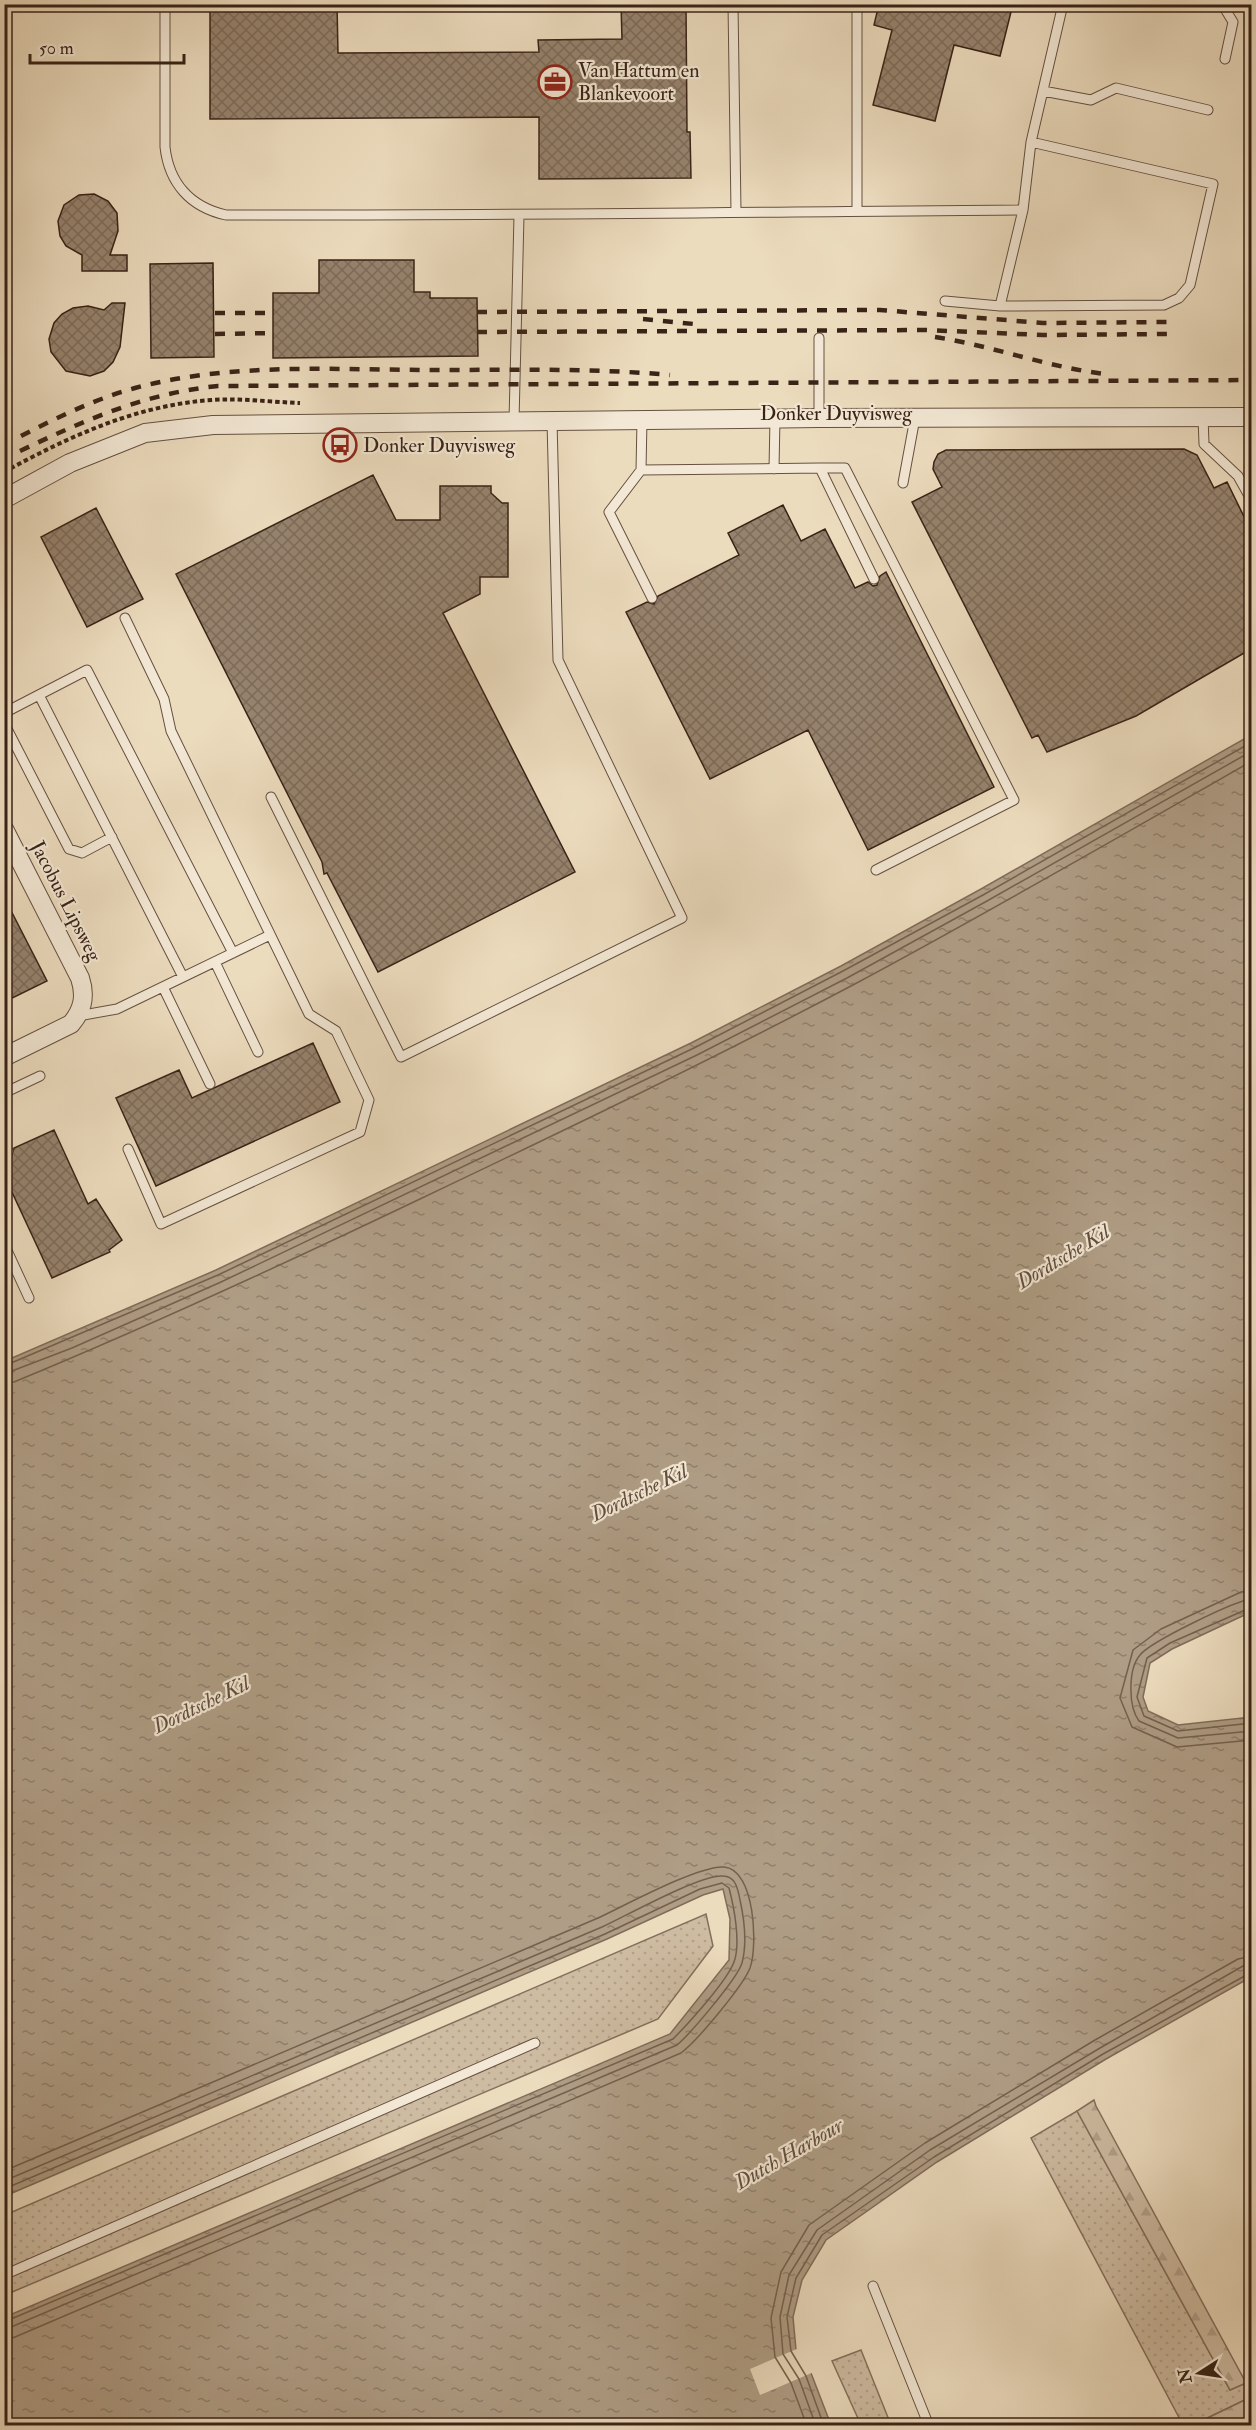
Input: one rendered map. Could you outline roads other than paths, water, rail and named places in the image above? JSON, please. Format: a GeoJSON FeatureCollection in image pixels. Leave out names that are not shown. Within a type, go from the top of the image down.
{"type":"FeatureCollection","features":[{"type":"Feature","properties":{"kind":"street","name":"Donker Duyvisweg"},"geometry":{"type":"LineString","coordinates":[[4,499],[70,464],[145,434],[213,425],[775,418],[1251,417]]}},
{"type":"Feature","properties":{"kind":"street","name":"Jacobus Lipsweg"},"geometry":{"type":"LineString","coordinates":[[4,829],[80,978],[84,997],[78,1016]]}},
{"type":"Feature","properties":{"kind":"street"},"geometry":{"type":"LineString","coordinates":[[4,1057],[63,1030],[78,1016]]}},
{"type":"Feature","properties":{"kind":"lane"},"geometry":{"type":"LineString","coordinates":[[165,4],[166,158],[180,189],[201,206],[226,215],[519,216],[1023,210]]}},
{"type":"Feature","properties":{"kind":"lane"},"geometry":{"type":"LineString","coordinates":[[733,4],[736,212]]}},
{"type":"Feature","properties":{"kind":"lane"},"geometry":{"type":"LineString","coordinates":[[857,4],[857,211]]}},
{"type":"Feature","properties":{"kind":"lane"},"geometry":{"type":"LineString","coordinates":[[1000,306],[1023,210],[1031,142],[1063,4]]}},
{"type":"Feature","properties":{"kind":"lane"},"geometry":{"type":"LineString","coordinates":[[1222,4],[1233,22],[1225,59]]}},
{"type":"Feature","properties":{"kind":"lane"},"geometry":{"type":"LineString","coordinates":[[1043,91],[1091,100],[1116,88],[1208,110]]}},
{"type":"Feature","properties":{"kind":"lane"},"geometry":{"type":"LineString","coordinates":[[945,301],[1000,306],[1156,306],[1172,303],[1186,292],[1190,285],[1213,184],[1031,142]]}},
{"type":"Feature","properties":{"kind":"lane"},"geometry":{"type":"LineString","coordinates":[[514,421],[519,216]]}},
{"type":"Feature","properties":{"kind":"lane"},"geometry":{"type":"LineString","coordinates":[[819,338],[819,418]]}},
{"type":"Feature","properties":{"kind":"lane"},"geometry":{"type":"LineString","coordinates":[[1203,417],[1204,444],[1238,476],[1251,501]]}},
{"type":"Feature","properties":{"kind":"lane"},"geometry":{"type":"LineString","coordinates":[[774,469],[775,418]]}},
{"type":"Feature","properties":{"kind":"lane"},"geometry":{"type":"LineString","coordinates":[[903,483],[915,418]]}},
{"type":"Feature","properties":{"kind":"lane"},"geometry":{"type":"LineString","coordinates":[[642,420],[641,470],[609,512],[652,598]]}},
{"type":"Feature","properties":{"kind":"lane"},"geometry":{"type":"LineString","coordinates":[[271,797],[401,1057],[682,918],[558,660],[552,421]]}},
{"type":"Feature","properties":{"kind":"lane"},"geometry":{"type":"LineString","coordinates":[[820,468],[874,579]]}},
{"type":"Feature","properties":{"kind":"lane"},"geometry":{"type":"LineString","coordinates":[[641,470],[844,468],[1014,800],[876,870]]}},
{"type":"Feature","properties":{"kind":"lane"},"geometry":{"type":"LineString","coordinates":[[125,618],[164,699],[171,731],[309,1014],[336,1031],[369,1100],[360,1132],[161,1224],[128,1149]]}},
{"type":"Feature","properties":{"kind":"lane"},"geometry":{"type":"LineString","coordinates":[[4,713],[87,670],[233,953]]}},
{"type":"Feature","properties":{"kind":"lane"},"geometry":{"type":"LineString","coordinates":[[39,695],[183,977]]}},
{"type":"Feature","properties":{"kind":"lane"},"geometry":{"type":"LineString","coordinates":[[4,723],[69,849],[82,853],[112,837]]}},
{"type":"Feature","properties":{"kind":"lane"},"geometry":{"type":"LineString","coordinates":[[78,1016],[117,1009],[270,935]]}},
{"type":"Feature","properties":{"kind":"lane"},"geometry":{"type":"LineString","coordinates":[[215,962],[258,1052]]}},
{"type":"Feature","properties":{"kind":"lane"},"geometry":{"type":"LineString","coordinates":[[163,987],[210,1084]]}},
{"type":"Feature","properties":{"kind":"lane"},"geometry":{"type":"LineString","coordinates":[[4,1093],[40,1076]]}},
{"type":"Feature","properties":{"kind":"lane"},"geometry":{"type":"LineString","coordinates":[[4,1244],[29,1298]]}},
{"type":"Feature","properties":{"kind":"lane"},"geometry":{"type":"LineString","coordinates":[[4,2275],[535,2043]]}},
{"type":"Feature","properties":{"kind":"lane"},"geometry":{"type":"LineString","coordinates":[[873,2286],[929,2426]]}},
{"type":"Feature","properties":{"kind":"water"},"geometry":{"type":"Polygon","coordinates":[[[1251,735],[1251,1612],[1172,1649],[1150,1663],[1143,1697],[1148,1711],[1178,1725],[1251,1717],[1251,1977],[1106,2059],[937,2162],[826,2240],[802,2280],[793,2317],[796,2350],[811,2373],[831,2425],[5,2425],[5,2317],[670,2034],[729,1960],[730,1919],[723,1889],[703,1895],[607,1939],[5,2196],[5,1361],[216,1270],[691,1043],[841,966],[981,889],[1251,735]]]}},
{"type":"Feature","properties":{"kind":"railway"},"geometry":{"type":"LineString","coordinates":[[477,312],[880,310],[1043,323],[1172,322]]}},
{"type":"Feature","properties":{"kind":"railway"},"geometry":{"type":"LineString","coordinates":[[215,313],[273,313]]}},
{"type":"Feature","properties":{"kind":"railway"},"geometry":{"type":"LineString","coordinates":[[643,319],[694,324]]}},
{"type":"Feature","properties":{"kind":"railway"},"geometry":{"type":"LineString","coordinates":[[477,332],[925,330],[1043,335],[1172,334]]}},
{"type":"Feature","properties":{"kind":"railway"},"geometry":{"type":"LineString","coordinates":[[215,334],[273,333]]}},
{"type":"Feature","properties":{"kind":"railway"},"geometry":{"type":"LineString","coordinates":[[935,337],[1062,367],[1105,374]]}},
{"type":"Feature","properties":{"kind":"railway"},"geometry":{"type":"LineString","coordinates":[[21,436],[77,409],[120,392],[208,374],[321,369],[582,370],[670,375]]}},
{"type":"Feature","properties":{"kind":"railway"},"geometry":{"type":"LineString","coordinates":[[20,451],[92,419],[141,401],[218,386],[1252,380]]}},
{"type":"Feature","properties":{"kind":"place","name":"Van Hattum en Blankevoort"},"geometry":{"type":"Point","coordinates":[555,82]}},
{"type":"Feature","properties":{"kind":"place","name":"Donker Duyvisweg"},"geometry":{"type":"Point","coordinates":[340,445]}},
{"type":"Feature","properties":{"kind":"water label","name":"Dordtsche Kil"},"geometry":{"type":"Point","coordinates":[1063,1257]}},
{"type":"Feature","properties":{"kind":"water label","name":"Dordtsche Kil"},"geometry":{"type":"Point","coordinates":[639,1493]}},
{"type":"Feature","properties":{"kind":"water label","name":"Dordtsche Kil"},"geometry":{"type":"Point","coordinates":[201,1705]}},
{"type":"Feature","properties":{"kind":"water label","name":"Dutch Harbour"},"geometry":{"type":"Point","coordinates":[789,2154]}}]}
